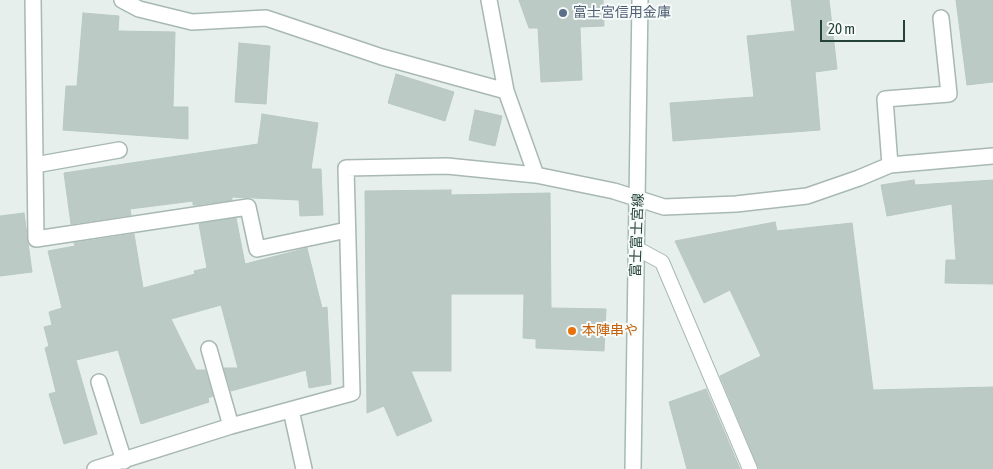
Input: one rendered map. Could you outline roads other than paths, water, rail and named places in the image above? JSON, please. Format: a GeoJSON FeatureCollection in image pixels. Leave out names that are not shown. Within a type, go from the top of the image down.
{"type":"FeatureCollection","features":[{"type":"Feature","properties":{"kind":"street"},"geometry":{"type":"LineString","coordinates":[[33,0],[36,239],[248,207],[257,249],[347,230]]}},
{"type":"Feature","properties":{"kind":"street"},"geometry":{"type":"LineString","coordinates":[[122,0],[139,9],[192,22],[266,18],[382,57],[506,91]]}},
{"type":"Feature","properties":{"kind":"street"},"geometry":{"type":"LineString","coordinates":[[489,0],[506,91],[536,175]]}},
{"type":"Feature","properties":{"kind":"street","name":"富士富士宮線"},"geometry":{"type":"LineString","coordinates":[[633,469],[640,0]]}},
{"type":"Feature","properties":{"kind":"street"},"geometry":{"type":"LineString","coordinates":[[890,165],[885,99],[949,94],[941,18]]}},
{"type":"Feature","properties":{"kind":"street"},"geometry":{"type":"LineString","coordinates":[[35,165],[119,150]]}},
{"type":"Feature","properties":{"kind":"street"},"geometry":{"type":"LineString","coordinates":[[95,469],[231,426],[352,393],[346,168],[447,166],[536,175],[614,191],[664,207],[736,204],[806,196],[890,165],[993,156]]}},
{"type":"Feature","properties":{"kind":"street"},"geometry":{"type":"LineString","coordinates":[[209,349],[231,426]]}},
{"type":"Feature","properties":{"kind":"street"},"geometry":{"type":"LineString","coordinates":[[99,382],[124,461]]}},
{"type":"Feature","properties":{"kind":"street"},"geometry":{"type":"LineString","coordinates":[[291,410],[304,469]]}},
{"type":"Feature","properties":{"kind":"lane"},"geometry":{"type":"LineString","coordinates":[[636,248],[662,262],[750,469]]}},
{"type":"Feature","properties":{"kind":"place","name":"富士宮信用金庫"},"geometry":{"type":"Point","coordinates":[563,13]}},
{"type":"Feature","properties":{"kind":"place","name":"本陣串や"},"geometry":{"type":"Point","coordinates":[572,331]}}]}
